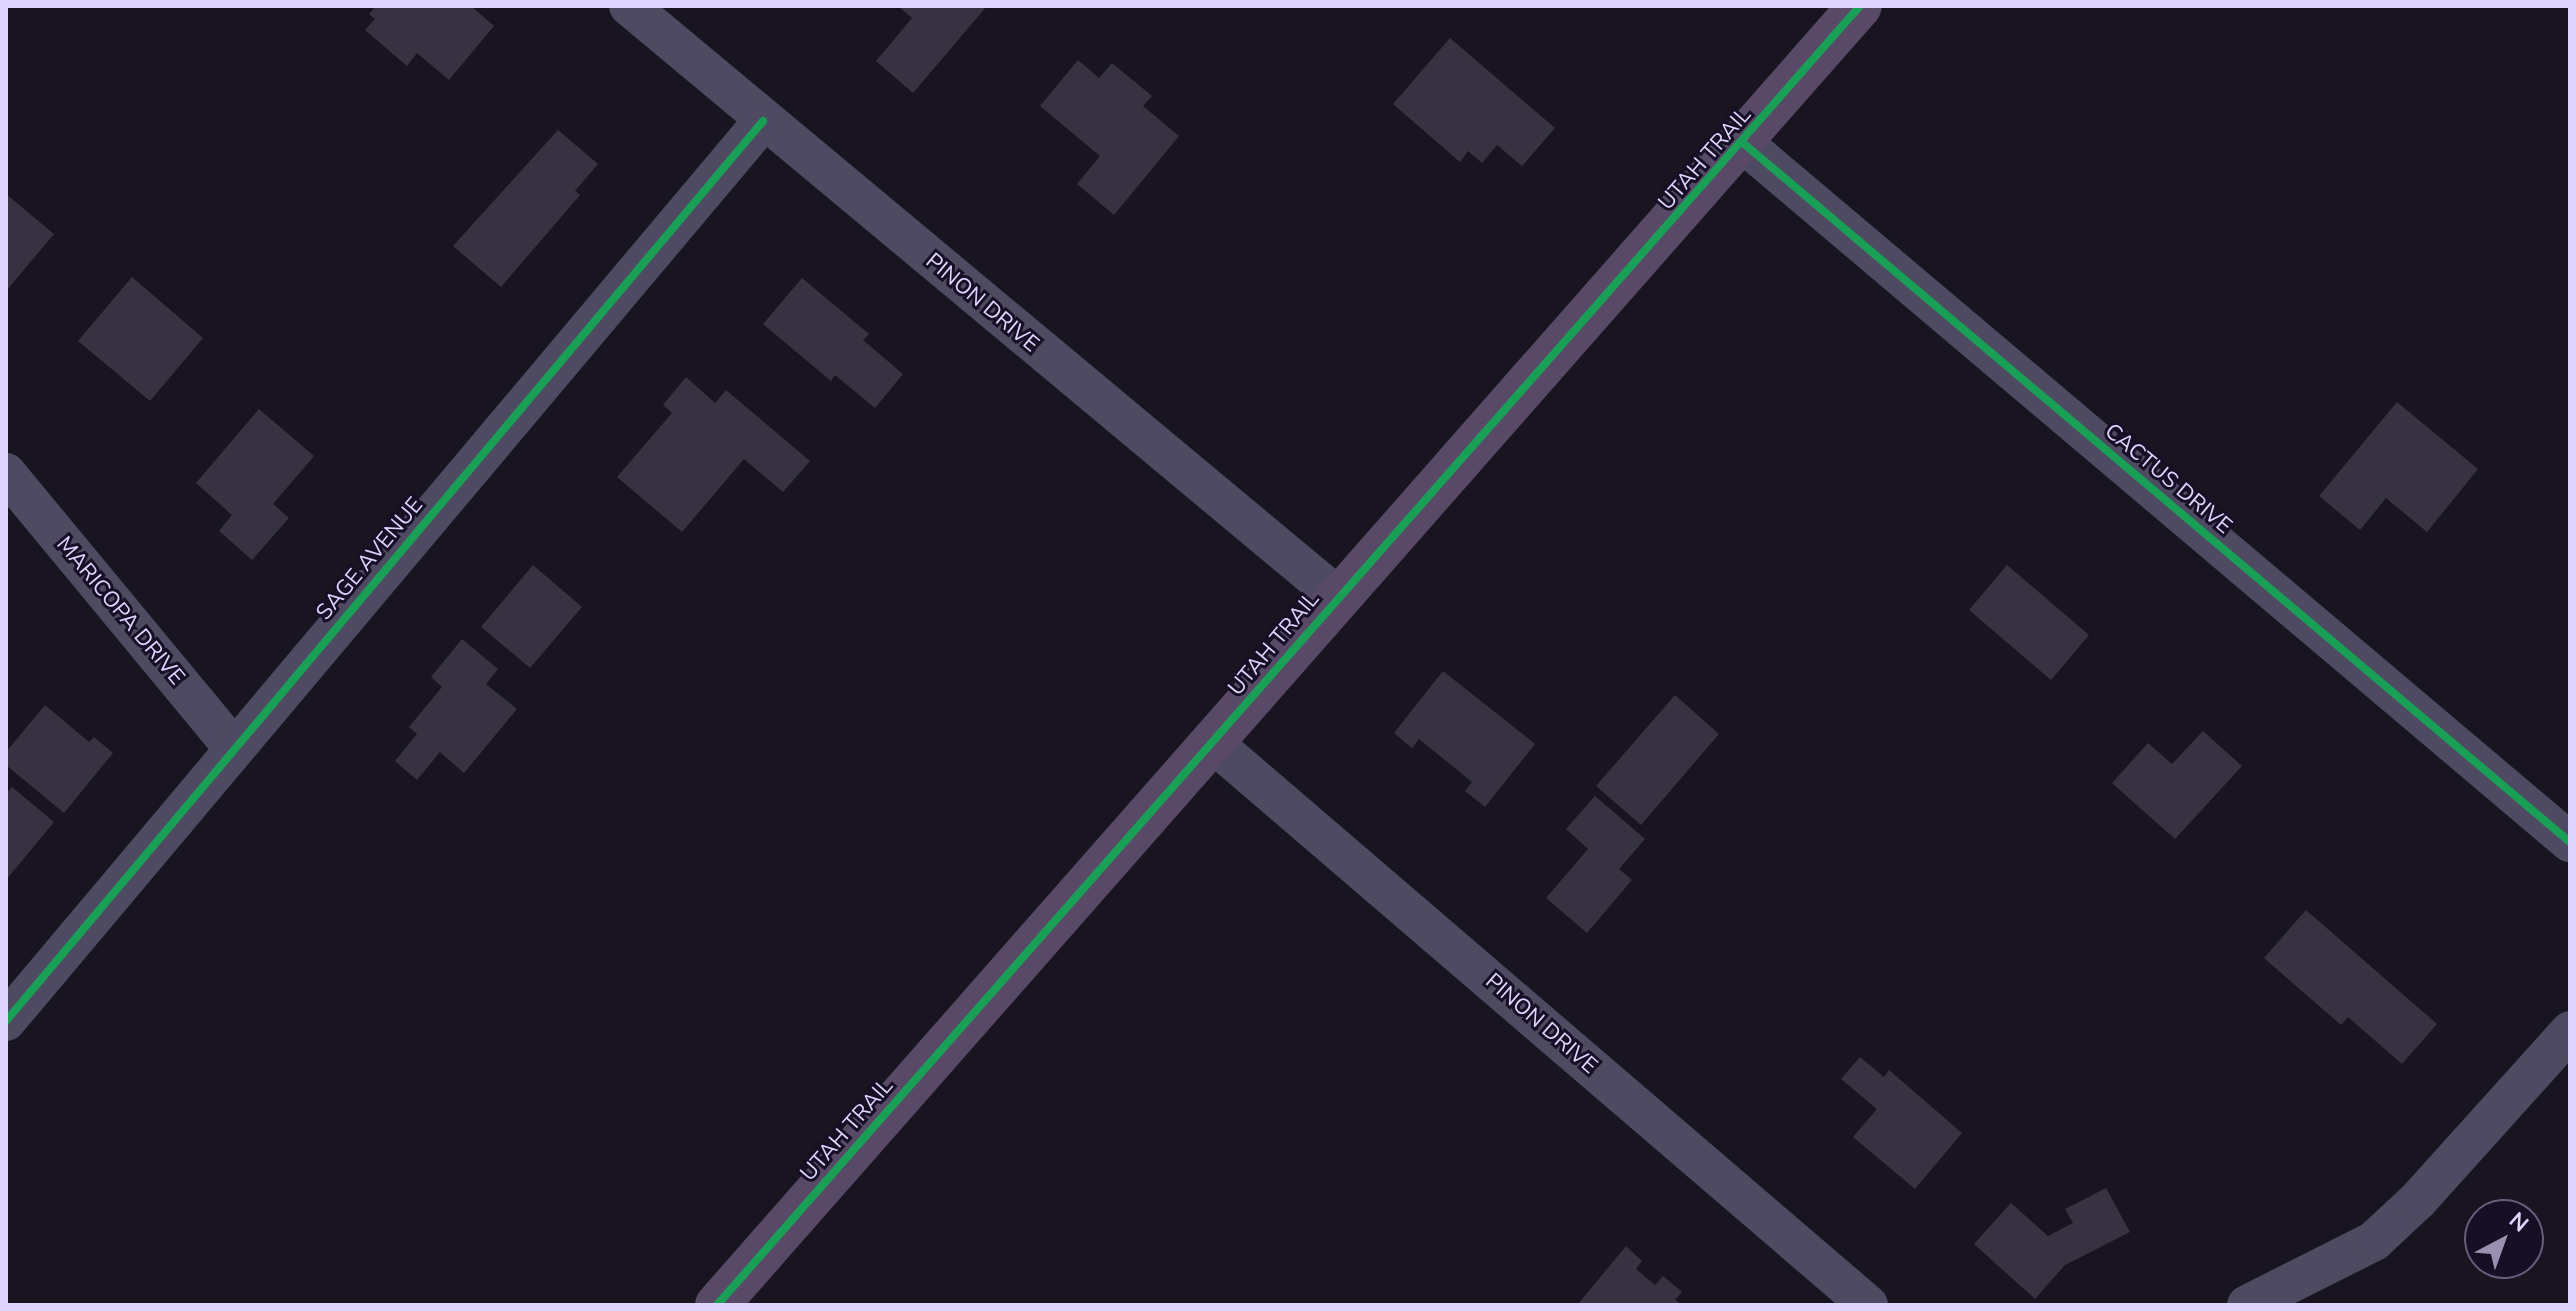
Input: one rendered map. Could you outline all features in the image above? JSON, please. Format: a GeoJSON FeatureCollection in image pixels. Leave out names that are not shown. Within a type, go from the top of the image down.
{"type":"FeatureCollection","features":[{"type":"Feature","properties":{"kind":"main road","name":"UTAH TRAIL"},"geometry":{"type":"LineString","coordinates":[[717,1305],[1338,597],[1743,143],[1858,7]]}},
{"type":"Feature","properties":{"kind":"street","name":"PINON DRIVE"},"geometry":{"type":"LineString","coordinates":[[629,6],[763,121],[1338,597]]}},
{"type":"Feature","properties":{"kind":"street","name":"SAGE AVENUE"},"geometry":{"type":"LineString","coordinates":[[6,1021],[763,121]]}},
{"type":"Feature","properties":{"kind":"street","name":"CACTUS DRIVE"},"geometry":{"type":"LineString","coordinates":[[1743,143],[2570,842]]}},
{"type":"Feature","properties":{"kind":"street","name":"MARICOPA DRIVE"},"geometry":{"type":"LineString","coordinates":[[6,473],[234,749]]}},
{"type":"Feature","properties":{"kind":"street","name":"PINON DRIVE"},"geometry":{"type":"LineString","coordinates":[[1213,743],[1868,1305]]}},
{"type":"Feature","properties":{"kind":"street"},"geometry":{"type":"LineString","coordinates":[[2247,1305],[2374,1241],[2418,1200],[2570,1031]]}},
{"type":"Feature","properties":{"kind":"building"},"geometry":{"type":"Polygon","coordinates":[[[376,6],[471,6],[494,26],[449,80],[417,53],[407,66],[365,30],[375,19],[369,14],[376,6]]]}},
{"type":"Feature","properties":{"kind":"building"},"geometry":{"type":"Polygon","coordinates":[[[898,6],[987,6],[913,93],[876,61],[912,18],[898,6]]]}},
{"type":"Feature","properties":{"kind":"building"},"geometry":{"type":"Polygon","coordinates":[[[1450,38],[1555,128],[1522,166],[1497,145],[1482,163],[1468,151],[1460,162],[1393,104],[1450,38]]]}},
{"type":"Feature","properties":{"kind":"building"},"geometry":{"type":"Polygon","coordinates":[[[1078,60],[1099,78],[1112,63],[1152,96],[1143,106],[1179,136],[1114,215],[1077,184],[1100,156],[1040,106],[1078,60]]]}},
{"type":"Feature","properties":{"kind":"building"},"geometry":{"type":"Polygon","coordinates":[[[558,130],[598,164],[575,191],[580,195],[501,287],[453,246],[558,130]]]}},
{"type":"Feature","properties":{"kind":"building"},"geometry":{"type":"Polygon","coordinates":[[[6,194],[54,234],[6,291],[6,194]]]}},
{"type":"Feature","properties":{"kind":"building"},"geometry":{"type":"Polygon","coordinates":[[[132,277],[203,338],[150,401],[78,341],[132,277]]]}},
{"type":"Feature","properties":{"kind":"building"},"geometry":{"type":"Polygon","coordinates":[[[802,278],[869,334],[863,340],[903,374],[875,408],[835,375],[831,381],[763,324],[802,278]]]}},
{"type":"Feature","properties":{"kind":"building"},"geometry":{"type":"Polygon","coordinates":[[[686,377],[715,403],[726,390],[810,461],[783,492],[744,459],[682,532],[617,477],[672,413],[663,405],[686,377]]]}},
{"type":"Feature","properties":{"kind":"building"},"geometry":{"type":"Polygon","coordinates":[[[2397,402],[2478,469],[2427,532],[2386,498],[2360,530],[2319,496],[2397,402]]]}},
{"type":"Feature","properties":{"kind":"building"},"geometry":{"type":"Polygon","coordinates":[[[259,409],[314,456],[273,504],[289,518],[252,560],[219,531],[232,515],[196,483],[259,409]]]}},
{"type":"Feature","properties":{"kind":"building"},"geometry":{"type":"Polygon","coordinates":[[[533,565],[582,607],[530,668],[481,627],[533,565]]]}},
{"type":"Feature","properties":{"kind":"building"},"geometry":{"type":"Polygon","coordinates":[[[2007,565],[2089,635],[2051,680],[1969,610],[2007,565]]]}},
{"type":"Feature","properties":{"kind":"building"},"geometry":{"type":"Polygon","coordinates":[[[462,639],[498,669],[486,684],[517,709],[464,773],[440,752],[417,780],[395,761],[417,734],[409,727],[442,687],[431,677],[462,639]]]}},
{"type":"Feature","properties":{"kind":"building"},"geometry":{"type":"Polygon","coordinates":[[[1443,671],[1535,744],[1485,807],[1465,791],[1472,782],[1419,739],[1412,748],[1394,733],[1443,671]]]}},
{"type":"Feature","properties":{"kind":"building"},"geometry":{"type":"Polygon","coordinates":[[[1675,695],[1719,734],[1641,825],[1596,786],[1675,695]]]}},
{"type":"Feature","properties":{"kind":"building"},"geometry":{"type":"Polygon","coordinates":[[[45,705],[89,742],[94,737],[113,753],[64,813],[6,765],[6,752],[45,705]]]}},
{"type":"Feature","properties":{"kind":"building"},"geometry":{"type":"Polygon","coordinates":[[[2203,731],[2242,766],[2175,839],[2112,783],[2148,743],[2172,764],[2203,731]]]}},
{"type":"Feature","properties":{"kind":"building"},"geometry":{"type":"Polygon","coordinates":[[[12,787],[54,822],[6,880],[6,794],[12,787]]]}},
{"type":"Feature","properties":{"kind":"building"},"geometry":{"type":"Polygon","coordinates":[[[1595,796],[1645,839],[1619,869],[1632,880],[1587,933],[1546,898],[1588,849],[1566,829],[1595,796]]]}},
{"type":"Feature","properties":{"kind":"building"},"geometry":{"type":"Polygon","coordinates":[[[2306,910],[2437,1024],[2402,1064],[2348,1017],[2341,1025],[2264,958],[2306,910]]]}},
{"type":"Feature","properties":{"kind":"building"},"geometry":{"type":"Polygon","coordinates":[[[1860,1057],[1884,1077],[1889,1070],[1962,1133],[1915,1189],[1853,1137],[1877,1109],[1841,1079],[1860,1057]]]}},
{"type":"Feature","properties":{"kind":"building"},"geometry":{"type":"Polygon","coordinates":[[[2106,1188],[2130,1232],[2065,1265],[2035,1299],[1974,1244],[2011,1203],[2048,1236],[2073,1223],[2065,1209],[2106,1188]]]}},
{"type":"Feature","properties":{"kind":"building"},"geometry":{"type":"Polygon","coordinates":[[[1626,1246],[1642,1261],[1636,1269],[1655,1285],[1663,1276],[1682,1292],[1675,1300],[1682,1305],[1579,1303],[1626,1246]]]}},
{"type":"Feature","properties":{"kind":"cycle path"},"geometry":{"type":"LineString","coordinates":[[717,1305],[1860,6]]}},
{"type":"Feature","properties":{"kind":"cycle path"},"geometry":{"type":"LineString","coordinates":[[6,1021],[763,121]]}},
{"type":"Feature","properties":{"kind":"cycle path"},"geometry":{"type":"LineString","coordinates":[[1743,143],[2570,842]]}}]}
